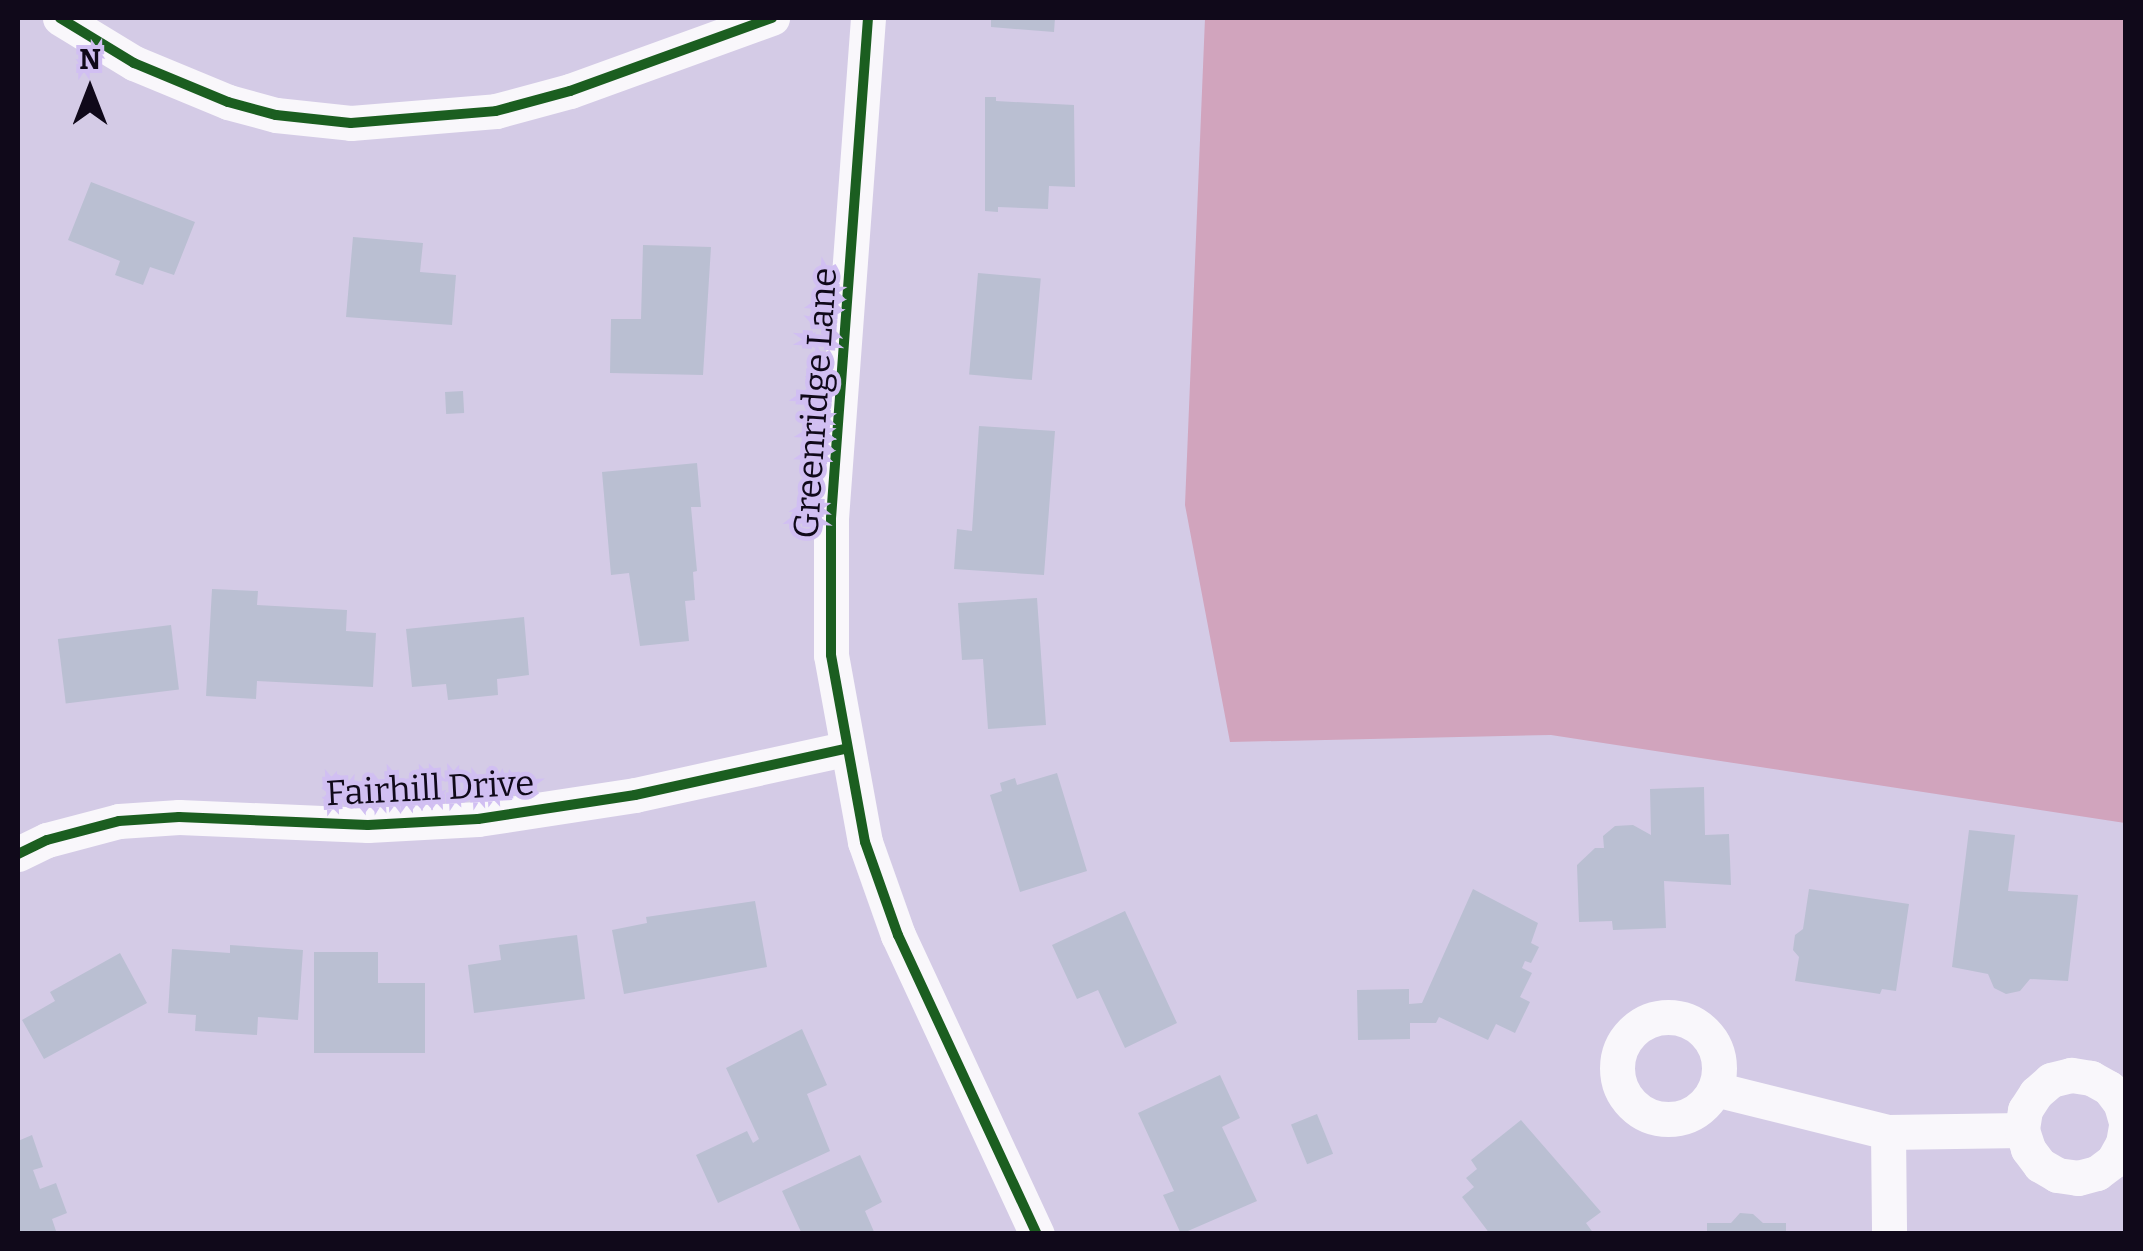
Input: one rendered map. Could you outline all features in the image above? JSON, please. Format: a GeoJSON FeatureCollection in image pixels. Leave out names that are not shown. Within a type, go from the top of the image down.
{"type":"FeatureCollection","features":[{"type":"Feature","properties":{"kind":"street"},"geometry":{"type":"LineString","coordinates":[[60,18],[134,63],[228,102],[276,115],[350,123],[496,111],[570,91],[772,18]]}},
{"type":"Feature","properties":{"kind":"street","name":"Greenridge Lane"},"geometry":{"type":"LineString","coordinates":[[868,18],[832,518],[831,655],[844,749],[865,842],[898,935],[1037,1234]]}},
{"type":"Feature","properties":{"kind":"street","name":"Fairhill Drive"},"geometry":{"type":"LineString","coordinates":[[18,854],[65,834],[119,821],[179,817],[368,825],[478,819],[636,795],[844,749]]}},
{"type":"Feature","properties":{"kind":"street"},"geometry":{"type":"LineString","coordinates":[[2071,1075],[2091,1078],[2108,1088],[2121,1104],[2126,1124],[2123,1143],[2113,1161],[2097,1173],[2078,1178],[2057,1175],[2040,1165],[2028,1149],[2022,1130],[2025,1110],[2036,1093],[2051,1080],[2071,1075]]}},
{"type":"Feature","properties":{"kind":"street"},"geometry":{"type":"LineString","coordinates":[[1716,1089],[1888,1132],[2022,1130]]}},
{"type":"Feature","properties":{"kind":"street"},"geometry":{"type":"LineString","coordinates":[[1888,1132],[1889,1234]]}},
{"type":"Feature","properties":{"kind":"shaded area"},"geometry":{"type":"Polygon","coordinates":[[[1205,18],[2125,18],[2125,823],[1551,735],[1230,742],[1185,505],[1205,18]]]}},
{"type":"Feature","properties":{"kind":"building"},"geometry":{"type":"Polygon","coordinates":[[[991,18],[1055,18],[1054,32],[991,27],[991,18]]]}},
{"type":"Feature","properties":{"kind":"building"},"geometry":{"type":"Polygon","coordinates":[[[985,97],[1074,105],[1075,187],[1049,186],[1048,209],[998,207],[998,212],[985,211],[985,97]]]}},
{"type":"Feature","properties":{"kind":"building"},"geometry":{"type":"Polygon","coordinates":[[[91,182],[195,222],[174,275],[150,267],[143,285],[115,275],[120,261],[68,240],[91,182]]]}},
{"type":"Feature","properties":{"kind":"building"},"geometry":{"type":"Polygon","coordinates":[[[353,237],[423,243],[420,272],[456,275],[452,325],[346,317],[353,237]]]}},
{"type":"Feature","properties":{"kind":"building"},"geometry":{"type":"Polygon","coordinates":[[[643,245],[711,247],[703,375],[610,373],[611,319],[641,319],[643,245]]]}},
{"type":"Feature","properties":{"kind":"building"},"geometry":{"type":"Polygon","coordinates":[[[978,273],[1041,278],[1032,380],[969,375],[978,273]]]}},
{"type":"Feature","properties":{"kind":"building"},"geometry":{"type":"Polygon","coordinates":[[[463,391],[464,413],[446,414],[445,392],[463,391]]]}},
{"type":"Feature","properties":{"kind":"building"},"geometry":{"type":"Polygon","coordinates":[[[979,426],[1055,431],[1044,575],[954,569],[957,529],[972,531],[979,426]]]}},
{"type":"Feature","properties":{"kind":"building"},"geometry":{"type":"Polygon","coordinates":[[[697,463],[701,507],[691,507],[697,571],[693,572],[695,600],[685,601],[689,641],[640,646],[629,573],[611,575],[602,472],[697,463]]]}},
{"type":"Feature","properties":{"kind":"building"},"geometry":{"type":"Polygon","coordinates":[[[212,589],[258,591],[257,605],[347,610],[346,631],[376,633],[373,687],[257,681],[256,699],[206,696],[212,589]]]}},
{"type":"Feature","properties":{"kind":"building"},"geometry":{"type":"Polygon","coordinates":[[[1037,598],[1046,725],[988,729],[983,659],[962,660],[958,603],[1037,598]]]}},
{"type":"Feature","properties":{"kind":"building"},"geometry":{"type":"Polygon","coordinates":[[[524,617],[529,675],[497,679],[498,695],[448,700],[446,684],[412,687],[406,629],[524,617]]]}},
{"type":"Feature","properties":{"kind":"building"},"geometry":{"type":"Polygon","coordinates":[[[171,625],[179,690],[66,703],[58,639],[171,625]]]}},
{"type":"Feature","properties":{"kind":"building"},"geometry":{"type":"Polygon","coordinates":[[[1057,773],[1087,871],[1020,892],[990,795],[1002,791],[1000,783],[1015,778],[1017,785],[1057,773]]]}},
{"type":"Feature","properties":{"kind":"building"},"geometry":{"type":"Polygon","coordinates":[[[1704,787],[1705,835],[1729,834],[1731,885],[1664,881],[1666,928],[1613,930],[1612,921],[1579,922],[1577,865],[1595,848],[1604,848],[1603,836],[1615,826],[1633,825],[1651,835],[1650,789],[1704,787]]]}},
{"type":"Feature","properties":{"kind":"building"},"geometry":{"type":"Polygon","coordinates":[[[1969,830],[2015,835],[2008,891],[2078,895],[2068,981],[2030,979],[2020,991],[2006,994],[1994,988],[1988,974],[1952,967],[1969,830]]]}},
{"type":"Feature","properties":{"kind":"building"},"geometry":{"type":"Polygon","coordinates":[[[1473,889],[1538,923],[1531,943],[1539,947],[1531,963],[1525,961],[1522,968],[1532,973],[1520,997],[1530,1002],[1515,1033],[1496,1024],[1488,1040],[1439,1017],[1436,1023],[1410,1023],[1410,1039],[1358,1040],[1357,990],[1409,989],[1409,1004],[1422,1003],[1473,889]]]}},
{"type":"Feature","properties":{"kind":"building"},"geometry":{"type":"Polygon","coordinates":[[[1809,889],[1909,904],[1896,991],[1882,989],[1880,994],[1795,981],[1799,957],[1793,950],[1795,935],[1803,929],[1809,889]]]}},
{"type":"Feature","properties":{"kind":"building"},"geometry":{"type":"Polygon","coordinates":[[[755,901],[767,967],[624,994],[612,930],[647,923],[646,917],[755,901]]]}},
{"type":"Feature","properties":{"kind":"building"},"geometry":{"type":"Polygon","coordinates":[[[1125,911],[1177,1023],[1125,1048],[1098,990],[1077,999],[1052,945],[1125,911]]]}},
{"type":"Feature","properties":{"kind":"building"},"geometry":{"type":"Polygon","coordinates":[[[577,935],[585,999],[474,1013],[468,965],[501,960],[499,945],[577,935]]]}},
{"type":"Feature","properties":{"kind":"building"},"geometry":{"type":"Polygon","coordinates":[[[230,945],[303,950],[298,1020],[258,1017],[257,1035],[195,1031],[196,1015],[168,1013],[172,949],[230,953],[230,945]]]}},
{"type":"Feature","properties":{"kind":"building"},"geometry":{"type":"Polygon","coordinates":[[[314,952],[378,952],[378,983],[425,983],[425,1053],[314,1053],[314,952]]]}},
{"type":"Feature","properties":{"kind":"building"},"geometry":{"type":"Polygon","coordinates":[[[120,953],[147,1003],[44,1059],[22,1020],[55,1001],[50,992],[120,953]]]}},
{"type":"Feature","properties":{"kind":"building"},"geometry":{"type":"Polygon","coordinates":[[[802,1029],[827,1085],[807,1094],[830,1151],[718,1203],[696,1155],[747,1131],[753,1143],[759,1139],[726,1068],[802,1029]]]}},
{"type":"Feature","properties":{"kind":"building"},"geometry":{"type":"Polygon","coordinates":[[[1220,1075],[1240,1118],[1222,1127],[1257,1201],[1181,1234],[1163,1195],[1174,1191],[1138,1113],[1220,1075]]]}},
{"type":"Feature","properties":{"kind":"building"},"geometry":{"type":"Polygon","coordinates":[[[1317,1114],[1333,1154],[1307,1164],[1291,1124],[1317,1114]]]}},
{"type":"Feature","properties":{"kind":"building"},"geometry":{"type":"Polygon","coordinates":[[[1521,1120],[1601,1212],[1586,1223],[1594,1234],[1490,1234],[1462,1197],[1474,1187],[1466,1178],[1477,1169],[1471,1160],[1521,1120]]]}},
{"type":"Feature","properties":{"kind":"building"},"geometry":{"type":"Polygon","coordinates":[[[32,1135],[43,1167],[33,1170],[40,1189],[56,1183],[67,1213],[52,1219],[57,1234],[18,1234],[18,1141],[32,1135]]]}},
{"type":"Feature","properties":{"kind":"building"},"geometry":{"type":"Polygon","coordinates":[[[860,1155],[882,1202],[865,1211],[875,1234],[802,1234],[782,1191],[860,1155]]]}},
{"type":"Feature","properties":{"kind":"building"},"geometry":{"type":"Polygon","coordinates":[[[1740,1213],[1753,1214],[1763,1223],[1786,1223],[1786,1234],[1707,1234],[1707,1223],[1731,1223],[1740,1213]]]}},
{"type":"Feature","properties":{"kind":"cycle path"},"geometry":{"type":"LineString","coordinates":[[60,18],[134,63],[228,102],[276,115],[351,123],[496,111],[570,91],[772,18]]}},
{"type":"Feature","properties":{"kind":"cycle path"},"geometry":{"type":"LineString","coordinates":[[868,18],[831,518],[831,655],[865,842],[898,935],[1037,1234]]}},
{"type":"Feature","properties":{"kind":"cycle path"},"geometry":{"type":"LineString","coordinates":[[18,854],[47,840],[119,821],[179,817],[368,825],[478,819],[635,795],[845,749]]}}]}
